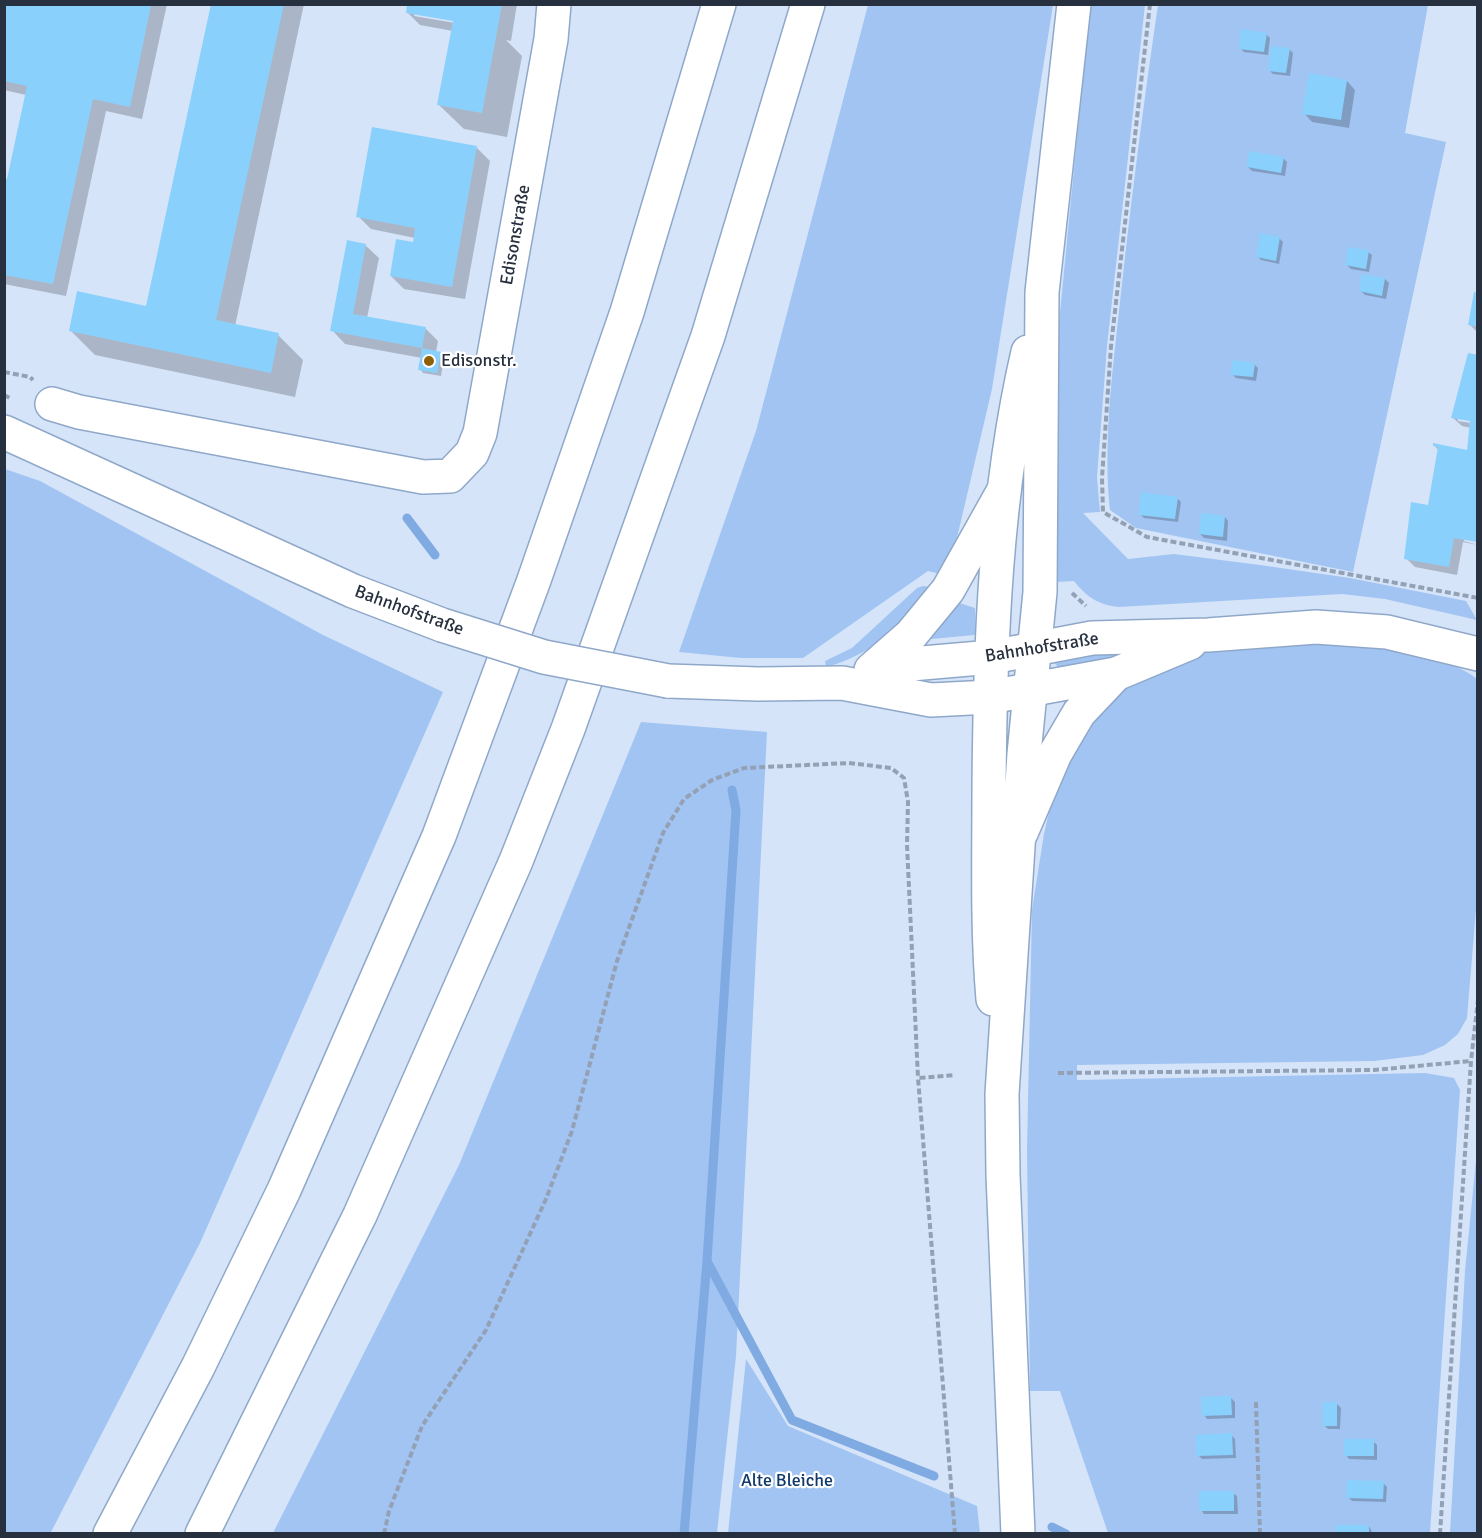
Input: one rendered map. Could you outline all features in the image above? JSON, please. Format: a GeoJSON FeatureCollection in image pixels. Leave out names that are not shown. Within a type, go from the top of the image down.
{"type":"FeatureCollection","features":[{"type":"Feature","properties":{"kind":"main road","name":"Edisonstraße"},"geometry":{"type":"LineString","coordinates":[[52,404],[79,412],[423,477],[450,476],[472,453],[480,433],[551,39],[554,4]]}},
{"type":"Feature","properties":{"kind":"main road"},"geometry":{"type":"LineString","coordinates":[[110,1533],[198,1367],[284,1190],[439,836],[534,580],[627,312],[719,4]]}},
{"type":"Feature","properties":{"kind":"main road"},"geometry":{"type":"LineString","coordinates":[[202,1533],[360,1215],[521,850],[568,729],[708,336],[808,4]]}},
{"type":"Feature","properties":{"kind":"main road"},"geometry":{"type":"LineString","coordinates":[[1018,1533],[1003,1175],[1002,1094],[1018,839],[1040,592],[1042,292],[1074,4]]}},
{"type":"Feature","properties":{"kind":"main road"},"geometry":{"type":"LineString","coordinates":[[1002,1094],[988,950],[990,697],[1004,490],[1013,416],[1042,292]]}},
{"type":"Feature","properties":{"kind":"main road","name":"Bahnhofstraße"},"geometry":{"type":"LineString","coordinates":[[4,432],[352,591],[442,625],[544,657],[668,681],[758,684],[842,683],[931,700],[990,697],[1116,674],[1208,635]]}},
{"type":"Feature","properties":{"kind":"main road","name":"Bahnhofstraße"},"geometry":{"type":"LineString","coordinates":[[876,668],[911,635],[948,590],[1004,490]]}},
{"type":"Feature","properties":{"kind":"main road","name":"Bahnhofstraße"},"geometry":{"type":"LineString","coordinates":[[842,683],[876,668],[992,657],[1092,639],[1347,628],[1421,638],[1478,654]]}},
{"type":"Feature","properties":{"kind":"main road","name":"Bahnhofstraße"},"geometry":{"type":"LineString","coordinates":[[1018,839],[1055,754],[1079,713],[1116,674]]}},
{"type":"Feature","properties":{"kind":"path"},"geometry":{"type":"LineString","coordinates":[[1150,4],[1111,346],[1102,477],[1103,512],[1147,537],[1478,598]]}},
{"type":"Feature","properties":{"kind":"path"},"geometry":{"type":"LineString","coordinates":[[384,1533],[389,1511],[422,1426],[486,1330],[546,1199],[572,1131],[617,961],[663,833],[684,798],[712,780],[744,768],[849,763],[891,768],[904,778],[908,802],[907,845],[918,1077],[954,1533]]}},
{"type":"Feature","properties":{"kind":"path"},"geometry":{"type":"LineString","coordinates":[[1440,1533],[1471,1061],[1478,1000]]}},
{"type":"Feature","properties":{"kind":"path"},"geometry":{"type":"LineString","coordinates":[[1058,1073],[1374,1071],[1471,1061]]}},
{"type":"Feature","properties":{"kind":"path"},"geometry":{"type":"LineString","coordinates":[[918,1077],[955,1075]]}},
{"type":"Feature","properties":{"kind":"path"},"geometry":{"type":"LineString","coordinates":[[1256,1402],[1260,1533]]}},
{"type":"Feature","properties":{"kind":"green space"},"geometry":{"type":"Polygon","coordinates":[[[868,5],[1053,5],[992,389],[956,542],[940,574],[928,571],[803,658],[741,658],[679,652],[756,431],[868,5]]]}},
{"type":"Feature","properties":{"kind":"green space"},"geometry":{"type":"Polygon","coordinates":[[[1090,5],[1145,5],[1107,346],[1097,477],[1100,512],[1083,513],[1128,559],[1174,554],[1350,578],[1466,601],[1477,620],[1385,599],[1342,594],[1119,607],[1094,599],[1074,581],[1056,582],[1050,507],[1059,323],[1090,5]]]}},
{"type":"Feature","properties":{"kind":"green space"},"geometry":{"type":"Polygon","coordinates":[[[1158,5],[1428,5],[1405,133],[1446,142],[1353,572],[1136,528],[1110,510],[1107,461],[1111,385],[1132,196],[1158,5]]]}},
{"type":"Feature","properties":{"kind":"green space"},"geometry":{"type":"Polygon","coordinates":[[[5,469],[40,481],[323,635],[443,692],[200,1243],[50,1534],[4,1533],[5,469]]]}},
{"type":"Feature","properties":{"kind":"green space"},"geometry":{"type":"Polygon","coordinates":[[[932,587],[912,614],[887,637],[857,655],[826,667],[825,661],[852,648],[917,588],[932,587]]]}},
{"type":"Feature","properties":{"kind":"green space"},"geometry":{"type":"Polygon","coordinates":[[[953,601],[975,608],[976,633],[932,639],[929,637],[953,601]]]}},
{"type":"Feature","properties":{"kind":"green space"},"geometry":{"type":"Polygon","coordinates":[[[1314,642],[1376,648],[1422,656],[1462,669],[1477,679],[1478,885],[1467,1018],[1458,1034],[1445,1045],[1423,1055],[1374,1061],[1077,1065],[1077,1080],[1425,1073],[1454,1078],[1460,1090],[1430,1533],[1108,1533],[1060,1391],[1030,1391],[1027,1150],[1032,910],[1053,794],[1080,735],[1122,689],[1191,652],[1314,642]]]}},
{"type":"Feature","properties":{"kind":"green space"},"geometry":{"type":"Polygon","coordinates":[[[1141,650],[1080,669],[1058,667],[1052,660],[1056,655],[1141,650]]]}},
{"type":"Feature","properties":{"kind":"green space"},"geometry":{"type":"Polygon","coordinates":[[[641,722],[767,732],[736,1356],[717,1533],[273,1533],[459,1165],[641,722]]]}},
{"type":"Feature","properties":{"kind":"green space"},"geometry":{"type":"Polygon","coordinates":[[[1477,1151],[1477,1533],[1450,1533],[1465,1271],[1477,1151]]]}},
{"type":"Feature","properties":{"kind":"green space","name":"Alte Bleiche"},"geometry":{"type":"Polygon","coordinates":[[[746,1359],[788,1426],[977,1506],[980,1533],[728,1533],[746,1359]]]}},
{"type":"Feature","properties":{"kind":"building"},"geometry":{"type":"Polygon","coordinates":[[[211,4],[284,4],[216,320],[279,333],[271,373],[69,331],[77,291],[146,306],[211,4]]]}},
{"type":"Feature","properties":{"kind":"building"},"geometry":{"type":"Polygon","coordinates":[[[407,4],[502,4],[482,113],[437,105],[453,21],[406,13],[407,4]]]}},
{"type":"Feature","properties":{"kind":"building"},"geometry":{"type":"Polygon","coordinates":[[[4,5],[151,5],[130,107],[93,99],[53,284],[4,275],[4,179],[7,179],[27,86],[4,81],[4,5]]]}},
{"type":"Feature","properties":{"kind":"building"},"geometry":{"type":"Polygon","coordinates":[[[1241,29],[1267,33],[1264,52],[1239,49],[1241,29]]]}},
{"type":"Feature","properties":{"kind":"building"},"geometry":{"type":"Polygon","coordinates":[[[1271,46],[1290,48],[1286,73],[1268,71],[1271,46]]]}},
{"type":"Feature","properties":{"kind":"building"},"geometry":{"type":"Polygon","coordinates":[[[1309,73],[1347,80],[1341,120],[1302,114],[1309,73]]]}},
{"type":"Feature","properties":{"kind":"building"},"geometry":{"type":"Polygon","coordinates":[[[372,127],[477,146],[452,287],[390,276],[396,239],[413,242],[415,228],[356,217],[372,127]]]}},
{"type":"Feature","properties":{"kind":"building"},"geometry":{"type":"Polygon","coordinates":[[[1249,151],[1284,157],[1281,173],[1247,167],[1249,151]]]}},
{"type":"Feature","properties":{"kind":"building"},"geometry":{"type":"Polygon","coordinates":[[[1260,233],[1280,237],[1276,261],[1256,257],[1260,233]]]}},
{"type":"Feature","properties":{"kind":"building"},"geometry":{"type":"Polygon","coordinates":[[[347,240],[366,244],[353,314],[426,327],[422,348],[330,331],[347,240]]]}},
{"type":"Feature","properties":{"kind":"building"},"geometry":{"type":"Polygon","coordinates":[[[1348,247],[1369,250],[1366,269],[1345,265],[1348,247]]]}},
{"type":"Feature","properties":{"kind":"building"},"geometry":{"type":"Polygon","coordinates":[[[1362,274],[1385,278],[1382,296],[1359,291],[1362,274]]]}},
{"type":"Feature","properties":{"kind":"building"},"geometry":{"type":"Polygon","coordinates":[[[1474,292],[1478,293],[1478,327],[1468,325],[1474,292]]]}},
{"type":"Feature","properties":{"kind":"building","name":"Edisonstr."},"geometry":{"type":"Polygon","coordinates":[[[422,348],[441,352],[437,373],[418,370],[422,348]]]}},
{"type":"Feature","properties":{"kind":"building"},"geometry":{"type":"Polygon","coordinates":[[[1468,353],[1478,355],[1478,542],[1454,538],[1449,567],[1404,559],[1411,502],[1428,505],[1438,447],[1433,446],[1433,443],[1467,450],[1470,421],[1451,418],[1468,353]]]}},
{"type":"Feature","properties":{"kind":"building"},"geometry":{"type":"Polygon","coordinates":[[[1233,360],[1255,363],[1253,377],[1230,375],[1233,360]]]}},
{"type":"Feature","properties":{"kind":"building"},"geometry":{"type":"Polygon","coordinates":[[[1141,492],[1178,497],[1175,519],[1139,515],[1141,492]]]}},
{"type":"Feature","properties":{"kind":"building"},"geometry":{"type":"Polygon","coordinates":[[[1201,513],[1225,516],[1223,537],[1199,534],[1201,513]]]}},
{"type":"Feature","properties":{"kind":"building"},"geometry":{"type":"Polygon","coordinates":[[[1231,1396],[1232,1415],[1202,1416],[1201,1397],[1231,1396]]]}},
{"type":"Feature","properties":{"kind":"building"},"geometry":{"type":"Polygon","coordinates":[[[1323,1402],[1337,1402],[1337,1426],[1322,1426],[1323,1402]]]}},
{"type":"Feature","properties":{"kind":"building"},"geometry":{"type":"Polygon","coordinates":[[[1232,1433],[1233,1455],[1196,1456],[1196,1435],[1232,1433]]]}},
{"type":"Feature","properties":{"kind":"building"},"geometry":{"type":"Polygon","coordinates":[[[1344,1439],[1374,1439],[1374,1456],[1344,1456],[1344,1439]]]}},
{"type":"Feature","properties":{"kind":"building"},"geometry":{"type":"Polygon","coordinates":[[[1347,1480],[1384,1481],[1383,1499],[1346,1498],[1347,1480]]]}},
{"type":"Feature","properties":{"kind":"building"},"geometry":{"type":"Polygon","coordinates":[[[1199,1491],[1234,1491],[1234,1511],[1199,1511],[1199,1491]]]}},
{"type":"Feature","properties":{"kind":"building"},"geometry":{"type":"Polygon","coordinates":[[[1336,1525],[1369,1525],[1369,1534],[1336,1534],[1336,1525]]]}},
{"type":"Feature","properties":{"kind":"waterway"},"geometry":{"type":"LineString","coordinates":[[407,518],[435,555]]}},
{"type":"Feature","properties":{"kind":"waterway"},"geometry":{"type":"LineString","coordinates":[[732,790],[736,810],[707,1261],[792,1420],[934,1476]]}},
{"type":"Feature","properties":{"kind":"waterway"},"geometry":{"type":"LineString","coordinates":[[684,1534],[707,1261]]}},
{"type":"Feature","properties":{"kind":"waterway"},"geometry":{"type":"LineString","coordinates":[[1052,1527],[1066,1534]]}},
{"type":"Feature","properties":{"kind":"place","name":"Edisonstr."},"geometry":{"type":"Point","coordinates":[429,361]}}]}
